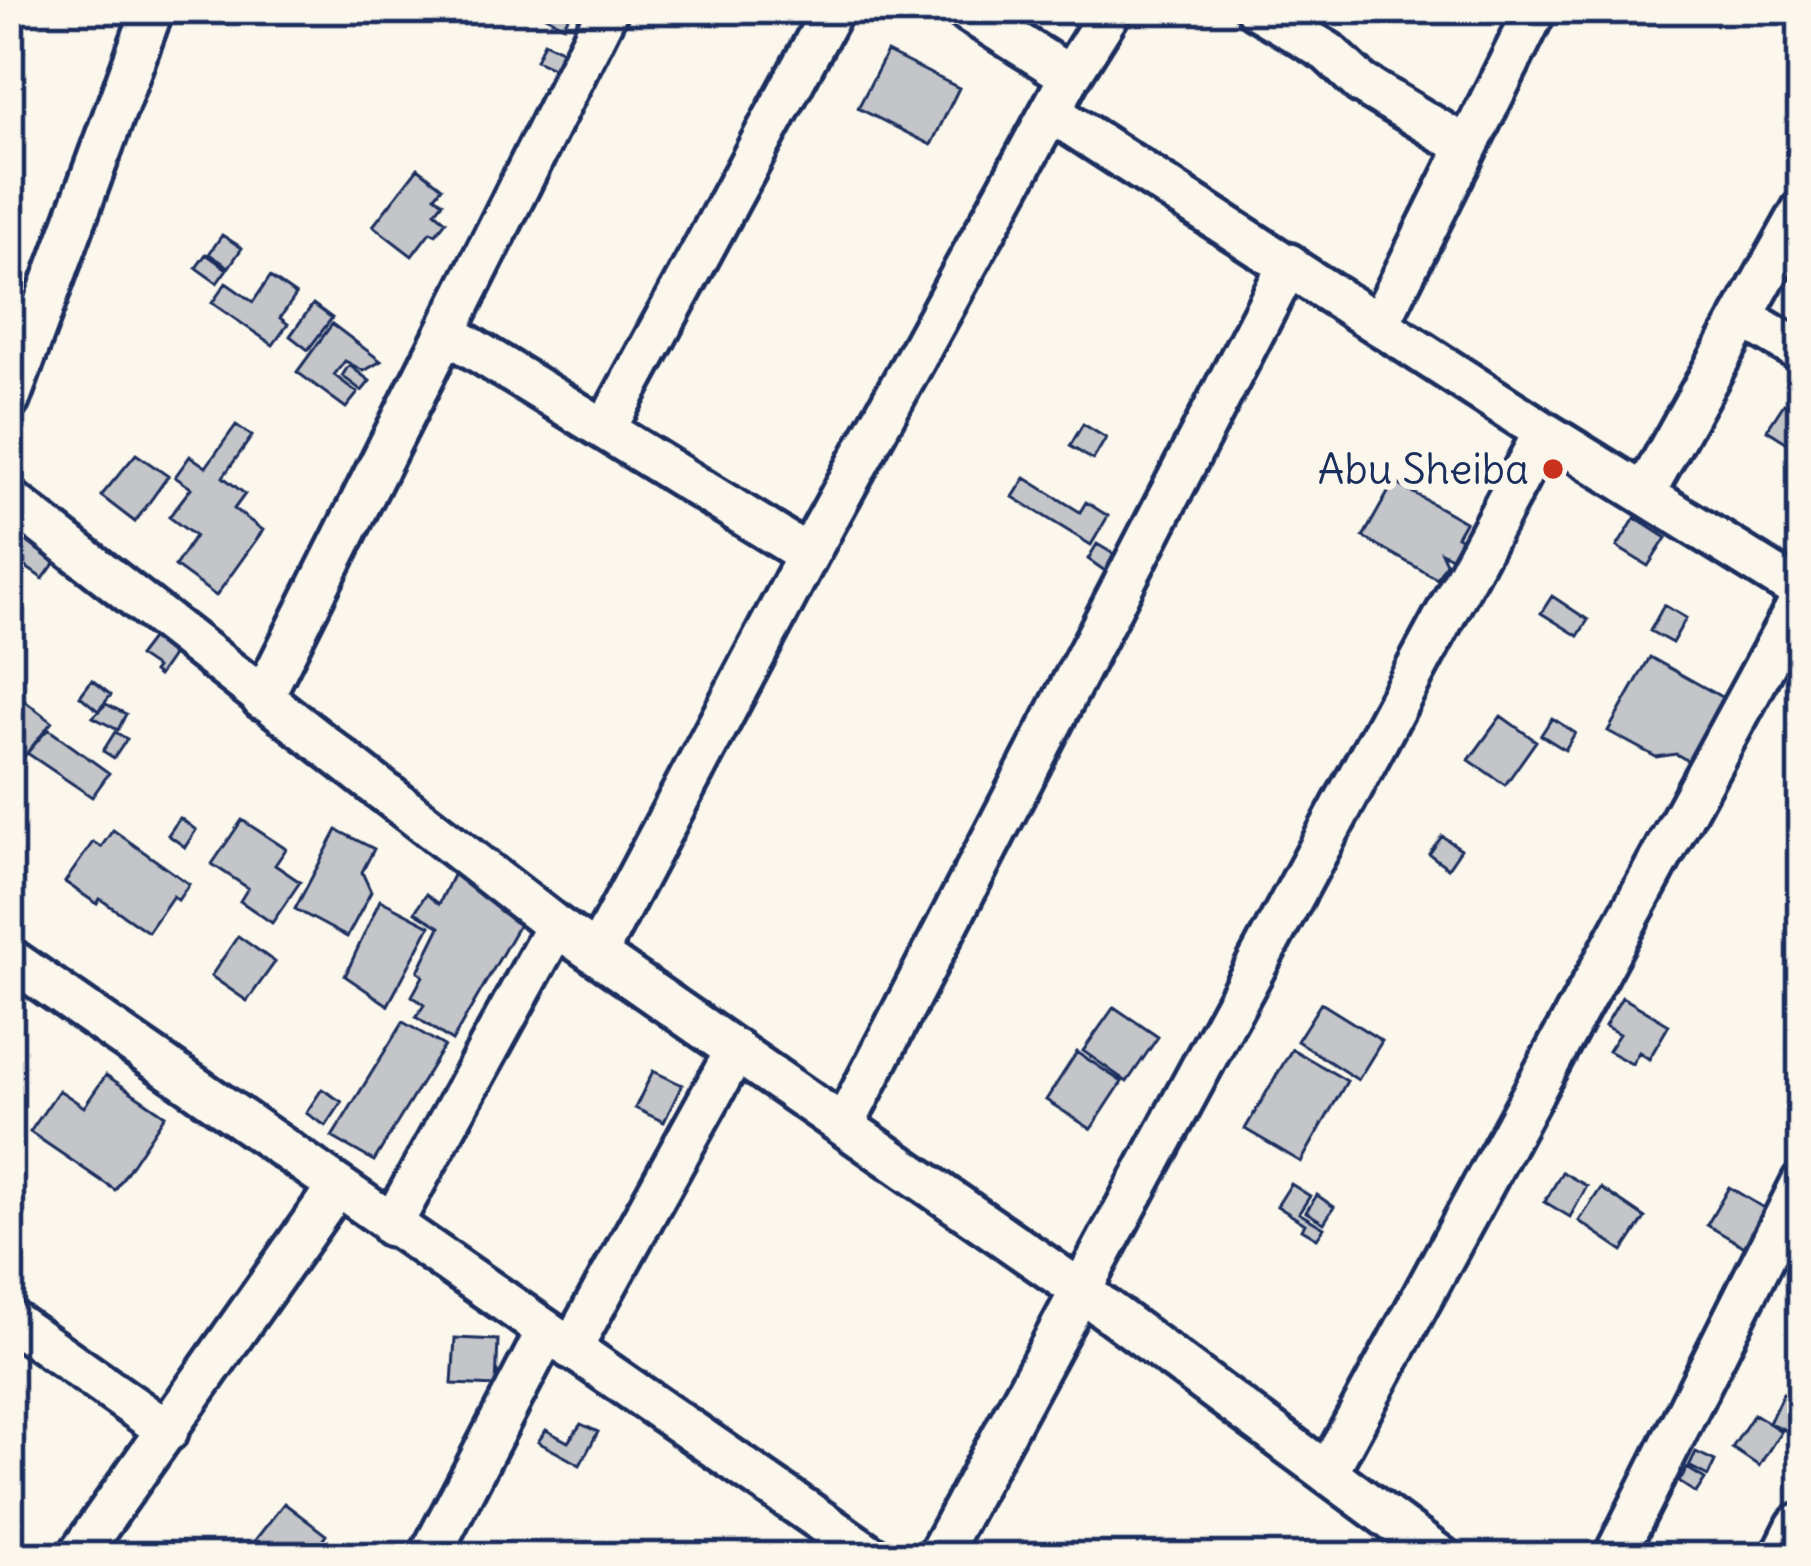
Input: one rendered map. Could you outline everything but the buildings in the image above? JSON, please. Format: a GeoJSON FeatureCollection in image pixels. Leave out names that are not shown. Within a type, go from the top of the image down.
{"type":"FeatureCollection","features":[{"type":"Feature","properties":{"kind":"street"},"geometry":{"type":"LineString","coordinates":[[9,400],[152,9]]}},
{"type":"Feature","properties":{"kind":"street"},"geometry":{"type":"LineString","coordinates":[[262,699],[608,9]]}},
{"type":"Feature","properties":{"kind":"street"},"geometry":{"type":"LineString","coordinates":[[605,430],[833,9]]}},
{"type":"Feature","properties":{"kind":"street"},"geometry":{"type":"LineString","coordinates":[[964,9],[1070,76]]}},
{"type":"Feature","properties":{"kind":"street"},"geometry":{"type":"LineString","coordinates":[[597,953],[808,555],[1070,76],[1112,9]]}},
{"type":"Feature","properties":{"kind":"street"},"geometry":{"type":"LineString","coordinates":[[1256,9],[1328,52],[1361,83],[1467,147]]}},
{"type":"Feature","properties":{"kind":"street"},"geometry":{"type":"LineString","coordinates":[[1378,324],[1536,9]]}},
{"type":"Feature","properties":{"kind":"street"},"geometry":{"type":"LineString","coordinates":[[1051,112],[1802,594],[1327,1473]]}},
{"type":"Feature","properties":{"kind":"street"},"geometry":{"type":"LineString","coordinates":[[1644,494],[1802,210]]}},
{"type":"Feature","properties":{"kind":"street"},"geometry":{"type":"LineString","coordinates":[[845,1124],[1289,264]]}},
{"type":"Feature","properties":{"kind":"street"},"geometry":{"type":"LineString","coordinates":[[1743,317],[1802,352]]}},
{"type":"Feature","properties":{"kind":"street"},"geometry":{"type":"LineString","coordinates":[[446,332],[808,555]]}},
{"type":"Feature","properties":{"kind":"street"},"geometry":{"type":"LineString","coordinates":[[937,1557],[1544,432]]}},
{"type":"Feature","properties":{"kind":"street"},"geometry":{"type":"LineString","coordinates":[[9,499],[556,926],[1080,1290],[1441,1557]]}},
{"type":"Feature","properties":{"kind":"street"},"geometry":{"type":"LineString","coordinates":[[392,1226],[556,926]]}},
{"type":"Feature","properties":{"kind":"street"},"geometry":{"type":"LineString","coordinates":[[9,958],[873,1557]]}},
{"type":"Feature","properties":{"kind":"street"},"geometry":{"type":"LineString","coordinates":[[429,1557],[736,1050]]}},
{"type":"Feature","properties":{"kind":"street"},"geometry":{"type":"LineString","coordinates":[[1614,1557],[1802,1182]]}},
{"type":"Feature","properties":{"kind":"street"},"geometry":{"type":"LineString","coordinates":[[76,1557],[337,1187]]}},
{"type":"Feature","properties":{"kind":"street"},"geometry":{"type":"LineString","coordinates":[[9,1318],[168,1431]]}},
{"type":"Feature","properties":{"kind":"street"},"geometry":{"type":"LineString","coordinates":[[1788,1557],[1802,1529]]}},
{"type":"Feature","properties":{"kind":"place","name":"Abu Sheiba"},"geometry":{"type":"Point","coordinates":[1553,469]}}]}
